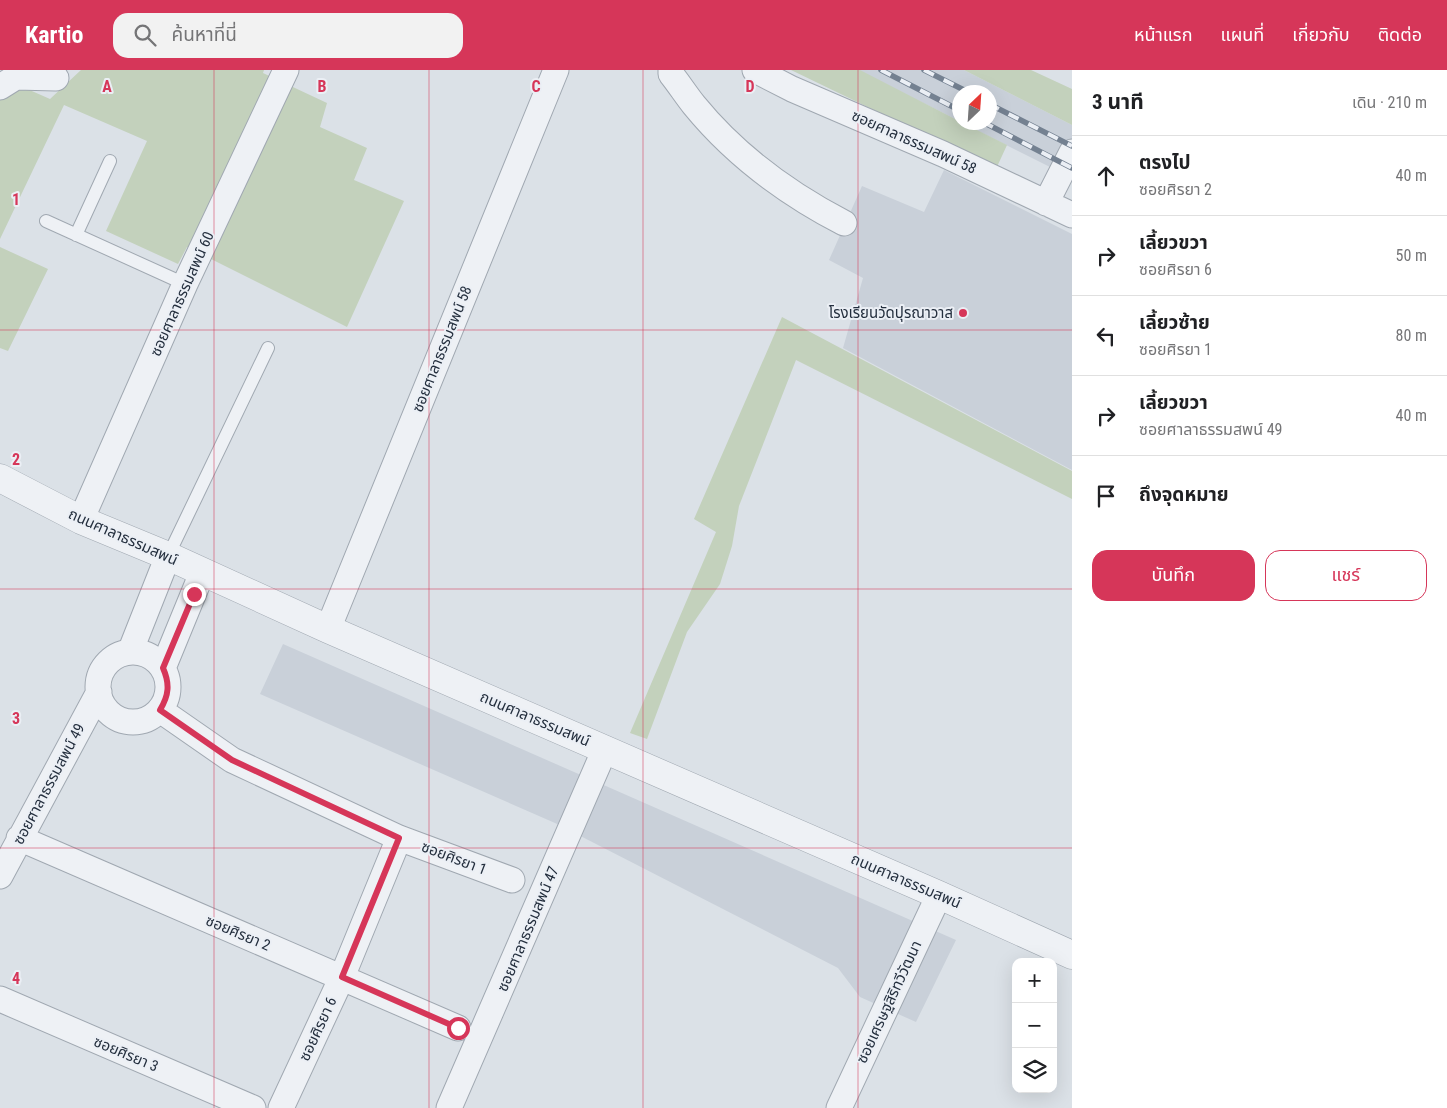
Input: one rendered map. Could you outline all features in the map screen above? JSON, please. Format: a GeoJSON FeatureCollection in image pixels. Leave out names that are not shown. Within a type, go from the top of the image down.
{"type":"FeatureCollection","features":[{"type":"Feature","properties":{"kind":"street","name":"ซอยศาลาธรรมสพน์ 60"},"geometry":{"type":"LineString","coordinates":[[81,520],[186,284],[286,70]]}},
{"type":"Feature","properties":{"kind":"street","name":"ซอยศาลาธรรมสพน์ 58"},"geometry":{"type":"LineString","coordinates":[[328,629],[556,70]]}},
{"type":"Feature","properties":{"kind":"street"},"geometry":{"type":"LineString","coordinates":[[670,70],[694,105],[737,150],[765,173],[825,213],[844,223]]}},
{"type":"Feature","properties":{"kind":"street","name":"ซอยศาลาธรรมสพน์ 58"},"geometry":{"type":"LineString","coordinates":[[755,70],[792,89],[943,154],[1072,215]]}},
{"type":"Feature","properties":{"kind":"street"},"geometry":{"type":"LineString","coordinates":[[0,87],[16,77],[56,78]]}},
{"type":"Feature","properties":{"kind":"street"},"geometry":{"type":"LineString","coordinates":[[1046,203],[1072,152]]}},
{"type":"Feature","properties":{"kind":"street","name":"ถนนศาลาธรรมสพน์"},"geometry":{"type":"LineString","coordinates":[[0,478],[81,520],[168,556],[328,629],[939,895],[1072,955]]}},
{"type":"Feature","properties":{"kind":"street"},"geometry":{"type":"LineString","coordinates":[[99,692],[102,703],[109,712],[118,718],[129,721],[141,721],[152,717],[160,710],[166,700],[167,678],[163,668],[149,655],[140,652],[130,652],[168,556]]}},
{"type":"Feature","properties":{"kind":"street"},"geometry":{"type":"LineString","coordinates":[[163,668],[202,573]]}},
{"type":"Feature","properties":{"kind":"street","name":"ซอยศาลาธรรมสพน์ 49"},"geometry":{"type":"LineString","coordinates":[[0,876],[99,692],[102,670],[114,658],[130,652]]}},
{"type":"Feature","properties":{"kind":"street","name":"ซอยศิรยา 1"},"geometry":{"type":"LineString","coordinates":[[160,710],[232,760],[399,838],[512,880]]}},
{"type":"Feature","properties":{"kind":"street","name":"ซอยศาลาธรรมสพน์ 47"},"geometry":{"type":"LineString","coordinates":[[449,1108],[605,749]]}},
{"type":"Feature","properties":{"kind":"street","name":"ซอยศิรยา 2"},"geometry":{"type":"LineString","coordinates":[[19,838],[458,1028]]}},
{"type":"Feature","properties":{"kind":"street","name":"ซอยศิรยา 6"},"geometry":{"type":"LineString","coordinates":[[281,1108],[342,977],[399,838]]}},
{"type":"Feature","properties":{"kind":"street","name":"ซอยเศรษฐสิริทวีวัฒนา"},"geometry":{"type":"LineString","coordinates":[[839,1108],[939,895]]}},
{"type":"Feature","properties":{"kind":"street","name":"ซอยศิรยา 3"},"geometry":{"type":"LineString","coordinates":[[0,999],[253,1108]]}},
{"type":"Feature","properties":{"kind":"lane"},"geometry":{"type":"LineString","coordinates":[[76,235],[110,162]]}},
{"type":"Feature","properties":{"kind":"lane"},"geometry":{"type":"LineString","coordinates":[[46,221],[186,284]]}},
{"type":"Feature","properties":{"kind":"lane"},"geometry":{"type":"LineString","coordinates":[[168,556],[268,348]]}},
{"type":"Feature","properties":{"kind":"shaded area"},"geometry":{"type":"Polygon","coordinates":[[[858,70],[964,70],[993,85],[952,85],[952,117],[858,70]]]}},
{"type":"Feature","properties":{"kind":"shaded area"},"geometry":{"type":"Polygon","coordinates":[[[997,87],[1072,125],[1072,178],[976,130],[997,130],[997,87]]]}},
{"type":"Feature","properties":{"kind":"shaded area","name":"โรงเรียนวัดปุรณาวาส"},"geometry":{"type":"Polygon","coordinates":[[[944,170],[1072,234],[1072,470],[843,348],[863,278],[829,260],[862,186],[924,212],[944,170]]]}},
{"type":"Feature","properties":{"kind":"shaded area"},"geometry":{"type":"Polygon","coordinates":[[[283,644],[956,940],[916,1022],[860,997],[838,968],[555,823],[260,694],[283,644]]]}},
{"type":"Feature","properties":{"kind":"green space"},"geometry":{"type":"Polygon","coordinates":[[[81,70],[264,70],[263,73],[327,103],[320,127],[367,148],[354,180],[404,201],[347,327],[187,247],[178,264],[106,231],[147,141],[64,105],[0,239],[0,98],[25,88],[50,99],[81,70]]]}},
{"type":"Feature","properties":{"kind":"green space"},"geometry":{"type":"Polygon","coordinates":[[[791,70],[860,70],[952,117],[952,130],[977,130],[1007,145],[996,169],[791,70]]]}},
{"type":"Feature","properties":{"kind":"green space"},"geometry":{"type":"Polygon","coordinates":[[[964,70],[1031,70],[1072,89],[1072,125],[997,87],[997,85],[964,70]]]}},
{"type":"Feature","properties":{"kind":"green space"},"geometry":{"type":"Polygon","coordinates":[[[0,247],[48,269],[8,351],[0,348],[0,247]]]}},
{"type":"Feature","properties":{"kind":"green space"},"geometry":{"type":"Polygon","coordinates":[[[782,317],[1072,471],[1072,499],[796,360],[739,506],[732,546],[720,584],[687,632],[647,739],[630,733],[716,532],[694,519],[782,317]]]}},
{"type":"Feature","properties":{"kind":"railway"},"geometry":{"type":"LineString","coordinates":[[881,70],[952,106]]}},
{"type":"Feature","properties":{"kind":"railway"},"geometry":{"type":"LineString","coordinates":[[924,70],[954,85]]}},
{"type":"Feature","properties":{"kind":"railway"},"geometry":{"type":"LineString","coordinates":[[997,108],[1072,146]]}},
{"type":"Feature","properties":{"kind":"railway"},"geometry":{"type":"LineString","coordinates":[[997,129],[1072,168]]}},
{"type":"Feature","properties":{"kind":"place","name":"โรงเรียนวัดปุรณาวาส"},"geometry":{"type":"Point","coordinates":[963,313]}},
{"type":"Feature","properties":{"kind":"route"},"geometry":{"type":"LineString","coordinates":[[194,594],[163,668],[167,678],[168,689],[166,700],[160,710],[232,760],[399,838],[342,977],[458,1028]]}}]}
